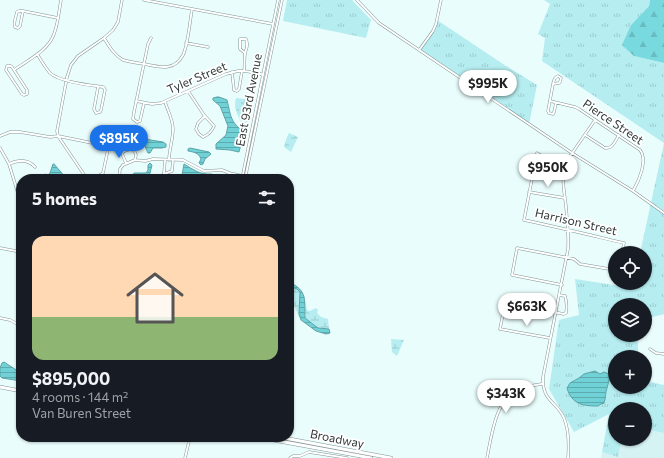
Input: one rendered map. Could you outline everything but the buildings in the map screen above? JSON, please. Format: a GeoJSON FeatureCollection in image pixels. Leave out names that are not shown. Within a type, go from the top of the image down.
{"type":"FeatureCollection","features":[{"type":"Feature","properties":{"kind":"main road"},"geometry":{"type":"LineString","coordinates":[[0,387],[16,390]]}},
{"type":"Feature","properties":{"kind":"main road","name":"Broadway"},"geometry":{"type":"LineString","coordinates":[[294,440],[391,458]]}},
{"type":"Feature","properties":{"kind":"main road","name":"Broadway"},"geometry":{"type":"LineString","coordinates":[[284,442],[371,458]]}},
{"type":"Feature","properties":{"kind":"street"},"geometry":{"type":"LineString","coordinates":[[14,70],[46,47],[52,39],[56,29],[62,0]]}},
{"type":"Feature","properties":{"kind":"street"},"geometry":{"type":"LineString","coordinates":[[84,174],[58,136],[57,127],[66,80],[71,65],[78,56],[104,38],[115,26],[119,17],[122,0]]}},
{"type":"Feature","properties":{"kind":"street"},"geometry":{"type":"LineString","coordinates":[[144,0],[277,25]]}},
{"type":"Feature","properties":{"kind":"street","name":"East 93rd Avenue"},"geometry":{"type":"LineString","coordinates":[[243,174],[278,0]]}},
{"type":"Feature","properties":{"kind":"street","name":"East 93rd Avenue"},"geometry":{"type":"LineString","coordinates":[[247,174],[282,0]]}},
{"type":"Feature","properties":{"kind":"street"},"geometry":{"type":"LineString","coordinates":[[357,0],[379,23],[664,213]]}},
{"type":"Feature","properties":{"kind":"street"},"geometry":{"type":"LineString","coordinates":[[420,50],[436,24],[441,0]]}},
{"type":"Feature","properties":{"kind":"street"},"geometry":{"type":"LineString","coordinates":[[104,38],[114,54],[118,57],[128,61],[161,68],[168,67],[178,62],[183,55],[192,9]]}},
{"type":"Feature","properties":{"kind":"street"},"geometry":{"type":"LineString","coordinates":[[23,11],[20,26],[18,28],[14,24],[17,12],[19,11],[23,11],[58,18]]}},
{"type":"Feature","properties":{"kind":"street"},"geometry":{"type":"LineString","coordinates":[[144,103],[140,121],[134,121],[133,117],[143,64],[151,38]]}},
{"type":"Feature","properties":{"kind":"street"},"geometry":{"type":"LineString","coordinates":[[232,72],[234,90],[237,91],[239,89],[247,48],[247,40],[244,38],[240,39],[240,49],[245,52]]}},
{"type":"Feature","properties":{"kind":"street"},"geometry":{"type":"LineString","coordinates":[[186,43],[208,47]]}},
{"type":"Feature","properties":{"kind":"street"},"geometry":{"type":"LineString","coordinates":[[37,54],[51,73],[58,78],[66,80],[98,86],[103,87],[105,90],[101,110],[100,112],[96,113],[94,109],[98,86]]}},
{"type":"Feature","properties":{"kind":"street"},"geometry":{"type":"LineString","coordinates":[[7,66],[11,66],[14,70],[28,90],[27,94],[22,94],[6,68],[7,66]]}},
{"type":"Feature","properties":{"kind":"street","name":"Tyler Street"},"geometry":{"type":"LineString","coordinates":[[136,101],[157,104],[165,102],[232,72],[243,71],[266,77]]}},
{"type":"Feature","properties":{"kind":"street"},"geometry":{"type":"LineString","coordinates":[[553,84],[548,111],[551,114],[554,112],[556,103]]}},
{"type":"Feature","properties":{"kind":"street"},"geometry":{"type":"LineString","coordinates":[[188,91],[205,116],[214,126],[209,133],[203,136],[199,134],[196,129],[198,123],[205,116]]}},
{"type":"Feature","properties":{"kind":"street","name":"Pierce Street"},"geometry":{"type":"LineString","coordinates":[[550,101],[575,107],[640,150],[644,157],[639,181],[633,191]]}},
{"type":"Feature","properties":{"kind":"street"},"geometry":{"type":"LineString","coordinates":[[165,102],[171,116],[173,129],[169,160]]}},
{"type":"Feature","properties":{"kind":"street"},"geometry":{"type":"LineString","coordinates":[[568,458],[568,434],[564,418],[544,391],[543,378],[567,257],[568,229],[563,181],[564,168],[566,162],[595,120]]}},
{"type":"Feature","properties":{"kind":"street"},"geometry":{"type":"LineString","coordinates":[[0,136],[10,132],[16,132],[50,137],[58,136],[107,146],[108,149],[101,174]]}},
{"type":"Feature","properties":{"kind":"street"},"geometry":{"type":"LineString","coordinates":[[585,135],[608,149],[612,147],[619,136]]}},
{"type":"Feature","properties":{"kind":"street"},"geometry":{"type":"LineString","coordinates":[[0,148],[9,164],[16,187]]}},
{"type":"Feature","properties":{"kind":"street"},"geometry":{"type":"LineString","coordinates":[[126,162],[122,154],[124,151],[128,150],[134,150],[137,160]]}},
{"type":"Feature","properties":{"kind":"street"},"geometry":{"type":"LineString","coordinates":[[564,168],[537,153],[529,192],[565,198]]}},
{"type":"Feature","properties":{"kind":"street"},"geometry":{"type":"LineString","coordinates":[[9,164],[18,160],[32,163],[35,167]]}},
{"type":"Feature","properties":{"kind":"street"},"geometry":{"type":"LineString","coordinates":[[119,174],[120,168],[126,162],[137,160],[183,160],[204,171],[222,170],[232,174]]}},
{"type":"Feature","properties":{"kind":"street"},"geometry":{"type":"LineString","coordinates":[[165,160],[164,174],[172,171],[173,160]]}},
{"type":"Feature","properties":{"kind":"street","name":"Harrison Street"},"geometry":{"type":"LineString","coordinates":[[529,192],[524,220],[624,243],[623,246]]}},
{"type":"Feature","properties":{"kind":"street"},"geometry":{"type":"LineString","coordinates":[[0,248],[16,251]]}},
{"type":"Feature","properties":{"kind":"street"},"geometry":{"type":"LineString","coordinates":[[562,285],[512,275],[517,248],[567,257],[574,259],[580,264],[608,269]]}},
{"type":"Feature","properties":{"kind":"street"},"geometry":{"type":"LineString","coordinates":[[550,338],[500,329],[505,303],[564,314],[566,313],[567,306],[566,296],[559,295]]}},
{"type":"Feature","properties":{"kind":"street"},"geometry":{"type":"LineString","coordinates":[[0,318],[10,320],[16,323]]}},
{"type":"Feature","properties":{"kind":"street"},"geometry":{"type":"LineString","coordinates":[[650,349],[656,353],[664,354]]}},
{"type":"Feature","properties":{"kind":"street"},"geometry":{"type":"LineString","coordinates":[[487,458],[492,430],[505,400],[520,388],[543,384]]}},
{"type":"Feature","properties":{"kind":"street"},"geometry":{"type":"LineString","coordinates":[[185,458],[189,442]]}},
{"type":"Feature","properties":{"kind":"street"},"geometry":{"type":"LineString","coordinates":[[290,458],[309,452],[347,458]]}},
{"type":"Feature","properties":{"kind":"shaded area"},"geometry":{"type":"Polygon","coordinates":[[[217,97],[227,100],[230,115],[236,125],[244,132],[239,152],[216,149],[216,144],[226,135],[228,126],[220,106],[213,100],[213,98],[217,97]]]}},
{"type":"Feature","properties":{"kind":"shaded area"},"geometry":{"type":"Polygon","coordinates":[[[138,138],[163,142],[166,144],[166,147],[153,148],[150,153],[148,153],[144,145],[136,141],[138,138]]]}},
{"type":"Feature","properties":{"kind":"shaded area"},"geometry":{"type":"Polygon","coordinates":[[[190,148],[209,152],[211,154],[201,165],[199,163],[201,159],[199,155],[188,151],[190,148]]]}},
{"type":"Feature","properties":{"kind":"shaded area"},"geometry":{"type":"Polygon","coordinates":[[[150,163],[152,165],[150,174],[133,174],[146,173],[148,170],[148,165],[150,163]]]}},
{"type":"Feature","properties":{"kind":"shaded area"},"geometry":{"type":"Polygon","coordinates":[[[54,164],[63,174],[49,174],[54,164]]]}},
{"type":"Feature","properties":{"kind":"shaded area"},"geometry":{"type":"Polygon","coordinates":[[[184,164],[201,173],[208,174],[182,174],[184,164]]]}},
{"type":"Feature","properties":{"kind":"shaded area"},"geometry":{"type":"Polygon","coordinates":[[[294,284],[304,296],[305,318],[318,328],[329,329],[330,333],[326,334],[316,331],[301,320],[299,314],[300,292],[294,288],[294,284]]]}},
{"type":"Feature","properties":{"kind":"shaded area"},"geometry":{"type":"Polygon","coordinates":[[[4,362],[16,370],[16,380],[2,378],[0,376],[0,368],[4,362]]]}},
{"type":"Feature","properties":{"kind":"shaded area"},"geometry":{"type":"Polygon","coordinates":[[[595,371],[600,374],[604,372],[608,374],[608,384],[604,403],[598,406],[583,405],[575,401],[569,394],[567,388],[570,383],[584,374],[595,371]]]}},
{"type":"Feature","properties":{"kind":"shaded area"},"geometry":{"type":"Polygon","coordinates":[[[652,430],[664,433],[664,458],[601,458],[602,452],[618,456],[620,446],[652,446],[652,430]]]}},
{"type":"Feature","properties":{"kind":"green space"},"geometry":{"type":"Polygon","coordinates":[[[287,0],[352,0],[371,20],[366,38],[283,21],[287,0]]]}},
{"type":"Feature","properties":{"kind":"green space"},"geometry":{"type":"Polygon","coordinates":[[[544,0],[650,0],[649,6],[631,25],[634,56],[664,63],[664,143],[542,61],[545,38],[538,34],[550,4],[544,0]]]}},
{"type":"Feature","properties":{"kind":"green space"},"geometry":{"type":"Polygon","coordinates":[[[650,0],[664,0],[664,63],[634,56],[622,45],[631,25],[649,6],[650,0]]]}},
{"type":"Feature","properties":{"kind":"green space"},"geometry":{"type":"Polygon","coordinates":[[[437,20],[537,85],[529,124],[420,49],[433,31],[437,20]]]}},
{"type":"Feature","properties":{"kind":"green space"},"geometry":{"type":"Polygon","coordinates":[[[236,98],[253,100],[250,121],[248,124],[242,123],[239,118],[236,111],[236,98]]]}},
{"type":"Feature","properties":{"kind":"green space"},"geometry":{"type":"Polygon","coordinates":[[[289,133],[298,137],[291,152],[284,147],[289,133]]]}},
{"type":"Feature","properties":{"kind":"green space"},"geometry":{"type":"Polygon","coordinates":[[[664,143],[664,314],[652,317],[652,298],[608,298],[608,342],[638,342],[638,350],[608,350],[608,394],[652,394],[652,382],[664,385],[664,433],[652,430],[652,402],[608,402],[608,415],[574,432],[549,389],[559,320],[579,315],[575,279],[608,284],[608,290],[652,290],[652,246],[642,246],[664,143]]]}},
{"type":"Feature","properties":{"kind":"green space"},"geometry":{"type":"Polygon","coordinates":[[[294,288],[300,292],[299,317],[294,306],[294,288]]]}},
{"type":"Feature","properties":{"kind":"green space"},"geometry":{"type":"Polygon","coordinates":[[[304,294],[307,310],[310,311],[316,308],[318,310],[317,313],[321,317],[328,319],[329,329],[318,328],[305,318],[304,294]]]}},
{"type":"Feature","properties":{"kind":"green space"},"geometry":{"type":"Polygon","coordinates":[[[391,339],[404,340],[397,356],[392,352],[391,339]]]}},
{"type":"Feature","properties":{"kind":"green space"},"geometry":{"type":"Polygon","coordinates":[[[608,419],[608,446],[620,446],[618,457],[602,452],[608,419]]]}}]}
